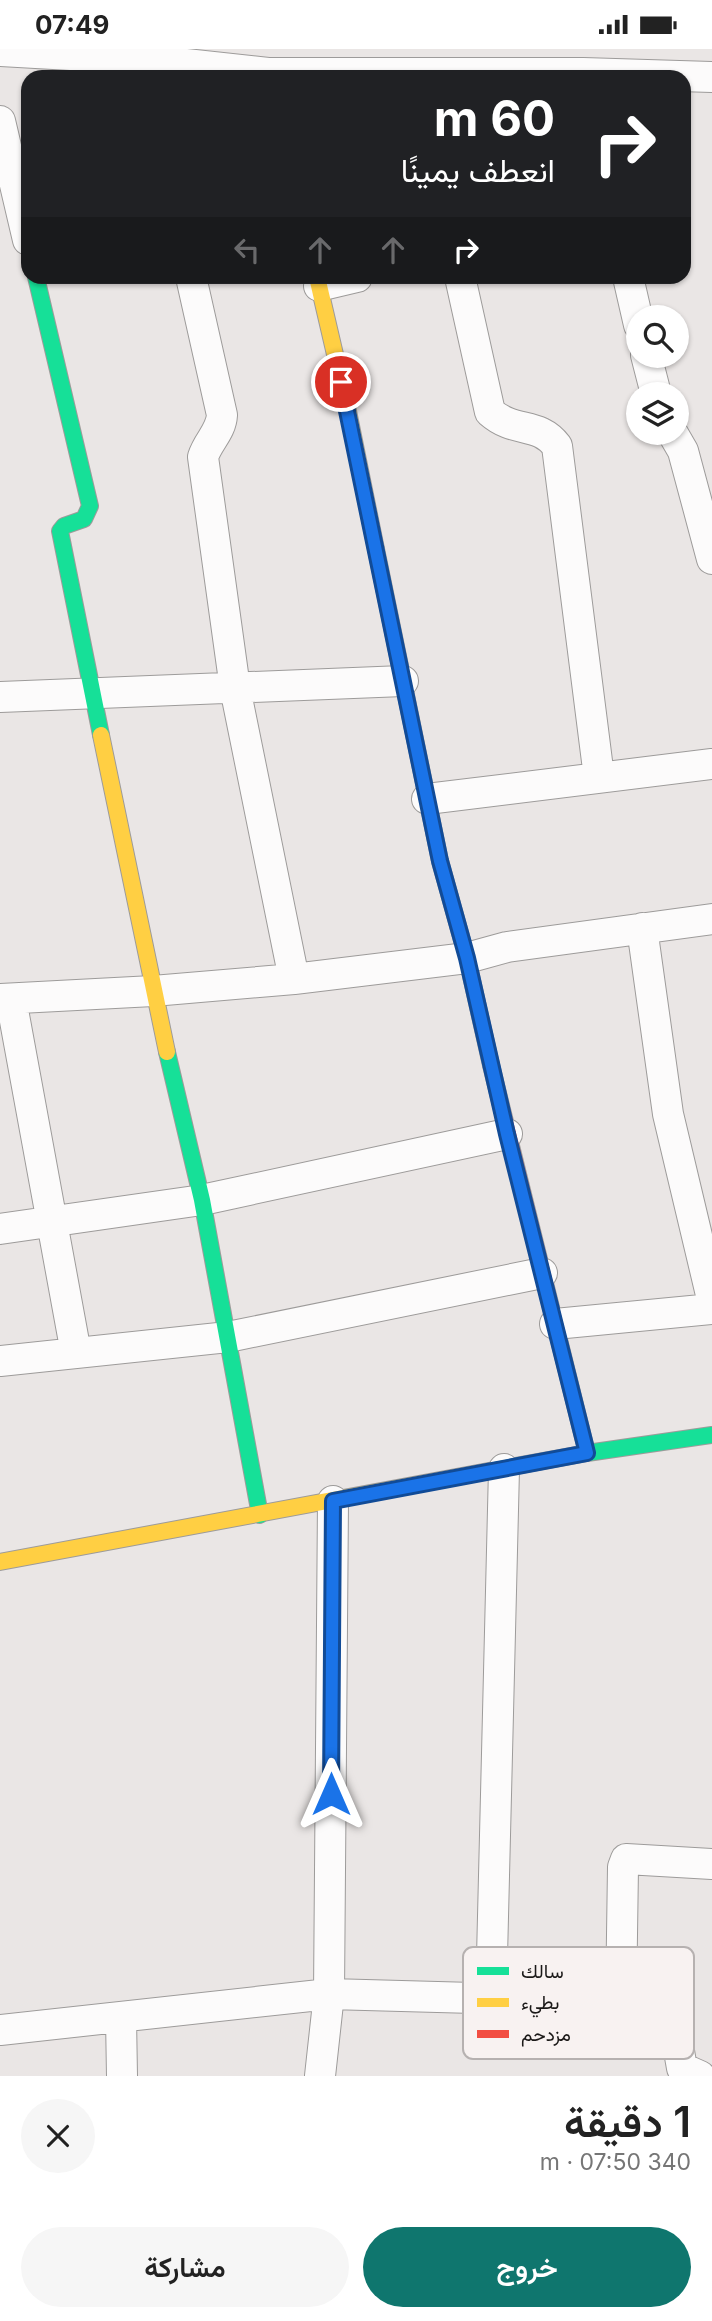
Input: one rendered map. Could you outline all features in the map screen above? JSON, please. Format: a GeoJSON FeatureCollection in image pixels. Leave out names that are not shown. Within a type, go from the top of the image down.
{"type":"FeatureCollection","features":[{"type":"Feature","properties":{"kind":"street"},"geometry":{"type":"LineString","coordinates":[[0,51],[179,70]]}},
{"type":"Feature","properties":{"kind":"street"},"geometry":{"type":"LineString","coordinates":[[691,77],[712,77]]}},
{"type":"Feature","properties":{"kind":"street"},"geometry":{"type":"LineString","coordinates":[[0,121],[21,210]]}},
{"type":"Feature","properties":{"kind":"street"},"geometry":{"type":"LineString","coordinates":[[38,284],[90,506],[84,519],[64,526],[60,531],[153,991],[202,1199],[260,1515]]}},
{"type":"Feature","properties":{"kind":"street"},"geometry":{"type":"LineString","coordinates":[[193,284],[222,415],[222,425],[207,445],[203,457],[234,688],[294,979]]}},
{"type":"Feature","properties":{"kind":"street"},"geometry":{"type":"LineString","coordinates":[[319,284],[347,406],[440,861],[467,958],[507,1134],[587,1453]]}},
{"type":"Feature","properties":{"kind":"street"},"geometry":{"type":"LineString","coordinates":[[462,284],[490,412],[500,421],[514,427],[549,435],[557,446],[599,777]]}},
{"type":"Feature","properties":{"kind":"street"},"geometry":{"type":"LineString","coordinates":[[630,284],[634,305]]}},
{"type":"Feature","properties":{"kind":"street"},"geometry":{"type":"LineString","coordinates":[[680,445],[712,559]]}},
{"type":"Feature","properties":{"kind":"street"},"geometry":{"type":"LineString","coordinates":[[0,697],[403,681]]}},
{"type":"Feature","properties":{"kind":"street"},"geometry":{"type":"LineString","coordinates":[[427,799],[712,764]]}},
{"type":"Feature","properties":{"kind":"street"},"geometry":{"type":"LineString","coordinates":[[76,1353],[6,999],[153,991],[294,979],[467,958],[507,947],[712,919]]}},
{"type":"Feature","properties":{"kind":"street"},"geometry":{"type":"LineString","coordinates":[[642,928],[668,1114],[712,1299]]}},
{"type":"Feature","properties":{"kind":"street"},"geometry":{"type":"LineString","coordinates":[[0,1229],[202,1199],[507,1134]]}},
{"type":"Feature","properties":{"kind":"street"},"geometry":{"type":"LineString","coordinates":[[0,1361],[228,1337],[542,1273]]}},
{"type":"Feature","properties":{"kind":"street"},"geometry":{"type":"LineString","coordinates":[[555,1324],[712,1309]]}},
{"type":"Feature","properties":{"kind":"street"},"geometry":{"type":"LineString","coordinates":[[0,1562],[587,1453],[712,1434]]}},
{"type":"Feature","properties":{"kind":"street"},"geometry":{"type":"LineString","coordinates":[[492,1947],[504,1469]]}},
{"type":"Feature","properties":{"kind":"street"},"geometry":{"type":"LineString","coordinates":[[320,2076],[329,1994],[333,1501]]}},
{"type":"Feature","properties":{"kind":"street"},"geometry":{"type":"LineString","coordinates":[[621,1947],[622,1867],[626,1859],[712,1864]]}},
{"type":"Feature","properties":{"kind":"street"},"geometry":{"type":"LineString","coordinates":[[0,2030],[329,1994],[463,1997]]}},
{"type":"Feature","properties":{"kind":"street"},"geometry":{"type":"LineString","coordinates":[[121,2018],[122,2076]]}},
{"type":"Feature","properties":{"kind":"street"},"geometry":{"type":"LineString","coordinates":[[680,2059],[682,2068],[700,2076]]}},
{"type":"Feature","properties":{"kind":"traffic: fast"},"geometry":{"type":"LineString","coordinates":[[38,284],[90,506],[84,519],[64,526],[60,531],[101,735]]}},
{"type":"Feature","properties":{"kind":"traffic: fast"},"geometry":{"type":"LineString","coordinates":[[376,549],[440,861],[467,958],[491,1065]]}},
{"type":"Feature","properties":{"kind":"traffic: fast"},"geometry":{"type":"LineString","coordinates":[[167,1052],[202,1200],[260,1515]]}},
{"type":"Feature","properties":{"kind":"traffic: fast"},"geometry":{"type":"LineString","coordinates":[[494,1470],[712,1435]]}},
{"type":"Feature","properties":{"kind":"traffic: slow"},"geometry":{"type":"LineString","coordinates":[[319,284],[376,549]]}},
{"type":"Feature","properties":{"kind":"traffic: slow"},"geometry":{"type":"LineString","coordinates":[[101,735],[167,1052]]}},
{"type":"Feature","properties":{"kind":"traffic: slow"},"geometry":{"type":"LineString","coordinates":[[0,1562],[494,1470]]}},
{"type":"Feature","properties":{"kind":"traffic: jam"},"geometry":{"type":"LineString","coordinates":[[491,1065],[587,1453]]}},
{"type":"Feature","properties":{"kind":"route"},"geometry":{"type":"LineString","coordinates":[[331,1794],[333,1501],[587,1453],[507,1134],[467,958],[440,861],[341,382]]}}]}
